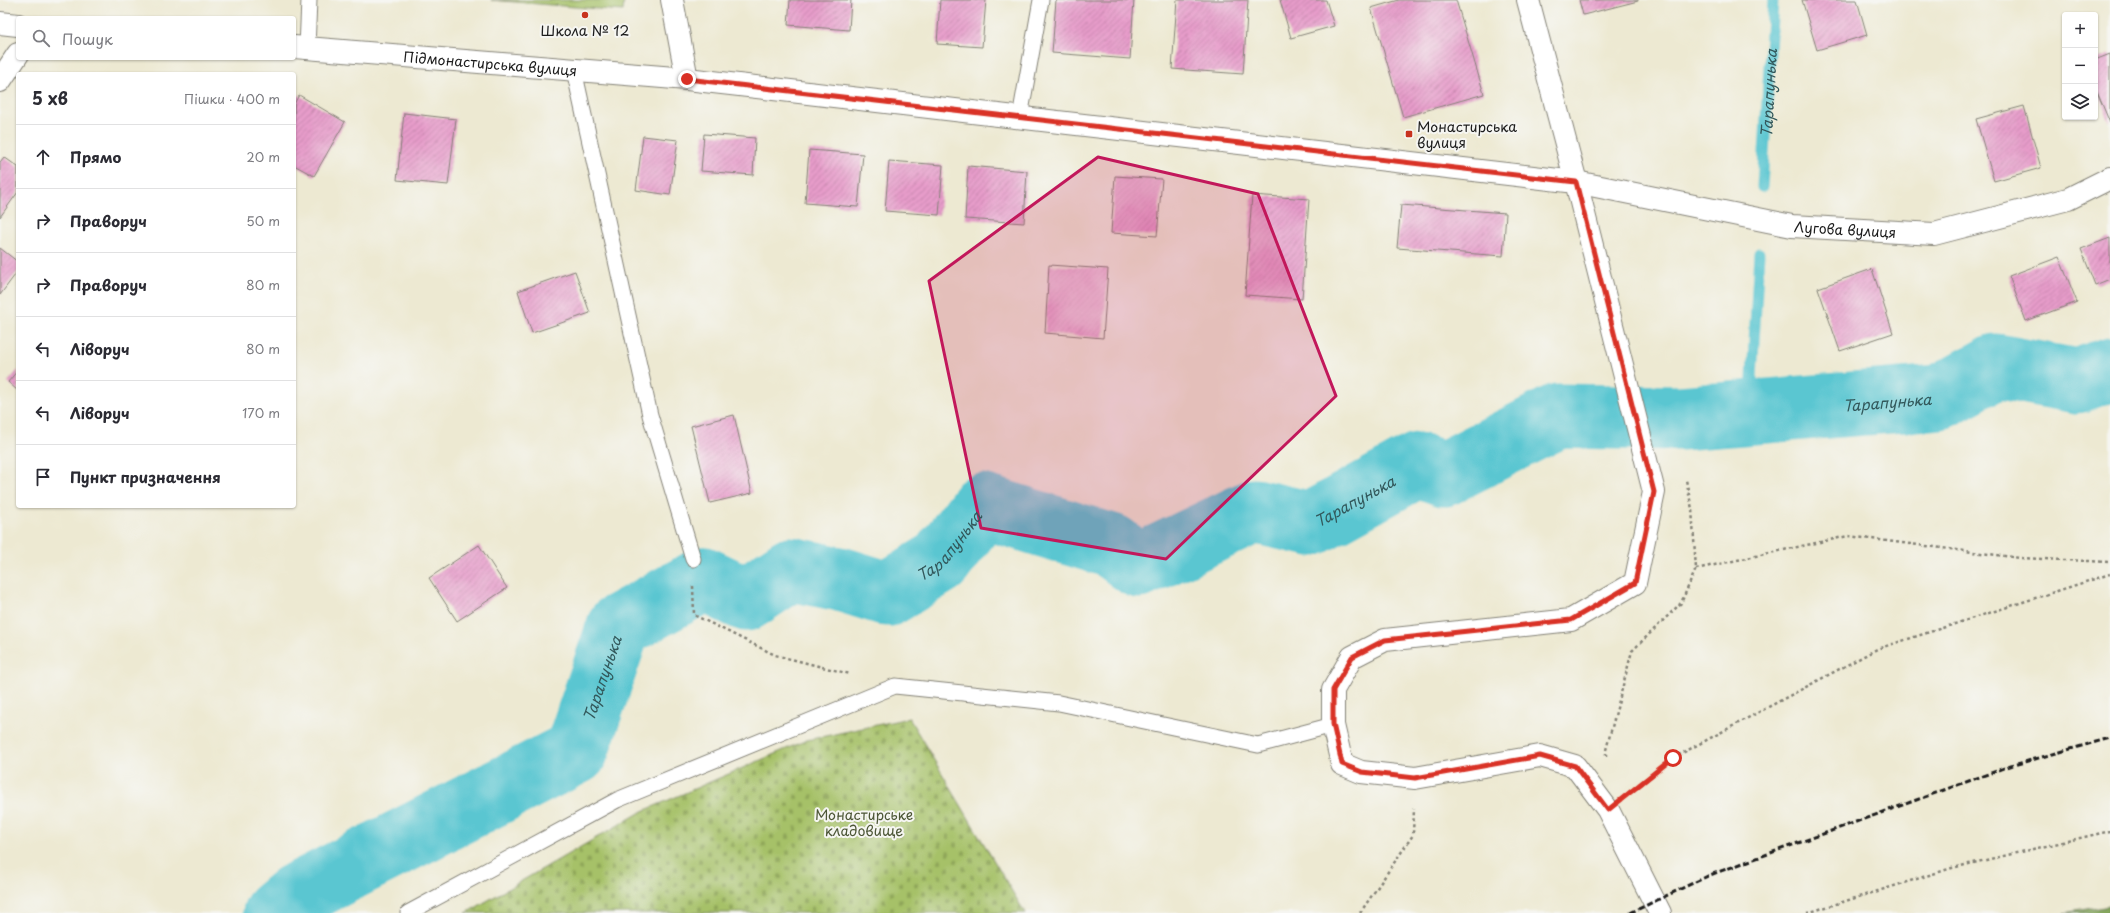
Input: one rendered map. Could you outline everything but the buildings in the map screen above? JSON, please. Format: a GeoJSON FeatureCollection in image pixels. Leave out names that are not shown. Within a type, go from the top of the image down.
{"type":"FeatureCollection","features":[{"type":"Feature","properties":{"kind":"street"},"geometry":{"type":"LineString","coordinates":[[672,0],[687,79]]}},
{"type":"Feature","properties":{"kind":"street"},"geometry":{"type":"LineString","coordinates":[[1528,0],[1576,182],[1654,492],[1635,583],[1571,620],[1385,640],[1352,657],[1333,690],[1333,724],[1342,764],[1362,772],[1415,778],[1540,756],[1575,766],[1608,810],[1660,913]]}},
{"type":"Feature","properties":{"kind":"street"},"geometry":{"type":"LineString","coordinates":[[0,23],[16,25]]}},
{"type":"Feature","properties":{"kind":"street","name":"Підмонастирська вулиця"},"geometry":{"type":"LineString","coordinates":[[300,48],[687,79],[1576,182]]}},
{"type":"Feature","properties":{"kind":"street"},"geometry":{"type":"LineString","coordinates":[[0,81],[16,57]]}},
{"type":"Feature","properties":{"kind":"street","name":"Лугова вулиця"},"geometry":{"type":"LineString","coordinates":[[1576,182],[1792,226],[1934,234],[2068,199],[2110,178]]}},
{"type":"Feature","properties":{"kind":"lane"},"geometry":{"type":"LineString","coordinates":[[300,48],[309,0]]}},
{"type":"Feature","properties":{"kind":"lane"},"geometry":{"type":"LineString","coordinates":[[1020,117],[1041,0]]}},
{"type":"Feature","properties":{"kind":"lane"},"geometry":{"type":"LineString","coordinates":[[574,70],[650,415],[693,559]]}},
{"type":"Feature","properties":{"kind":"lane"},"geometry":{"type":"LineString","coordinates":[[408,913],[617,800],[895,686],[1060,703],[1258,745],[1333,724]]}},
{"type":"Feature","properties":{"kind":"path"},"geometry":{"type":"LineString","coordinates":[[1606,750],[1632,651],[1681,603],[1696,569],[1692,509],[1686,480]]}},
{"type":"Feature","properties":{"kind":"path"},"geometry":{"type":"LineString","coordinates":[[1696,569],[1848,536],[2020,558],[2110,562]]}},
{"type":"Feature","properties":{"kind":"path"},"geometry":{"type":"LineString","coordinates":[[1608,810],[1673,758],[1877,649],[2110,574]]}},
{"type":"Feature","properties":{"kind":"path"},"geometry":{"type":"LineString","coordinates":[[694,615],[775,654],[895,686]]}},
{"type":"Feature","properties":{"kind":"path"},"geometry":{"type":"LineString","coordinates":[[1360,913],[1413,835],[1415,778]]}},
{"type":"Feature","properties":{"kind":"path"},"geometry":{"type":"LineString","coordinates":[[1807,913],[1952,868],[2110,831]]}},
{"type":"Feature","properties":{"kind":"highlighted area"},"geometry":{"type":"Polygon","coordinates":[[[1098,157],[1258,194],[1336,396],[1166,559],[981,528],[929,281],[1098,157]]]}},
{"type":"Feature","properties":{"kind":"green space"},"geometry":{"type":"Polygon","coordinates":[[[491,0],[624,0],[623,11],[491,0]]]}},
{"type":"Feature","properties":{"kind":"green space","name":"Монастирське кладовище"},"geometry":{"type":"Polygon","coordinates":[[[909,718],[1025,913],[466,913],[641,812],[807,740],[909,718]]]}},
{"type":"Feature","properties":{"kind":"green space"},"geometry":{"type":"Polygon","coordinates":[[[2110,905],[2110,913],[2064,913],[2110,905]]]}},
{"type":"Feature","properties":{"kind":"waterway","name":"Тарапунька"},"geometry":{"type":"LineString","coordinates":[[1762,187],[1773,0]]}},
{"type":"Feature","properties":{"kind":"waterway","name":"Тарапунька"},"geometry":{"type":"LineString","coordinates":[[1750,413],[1759,253]]}},
{"type":"Feature","properties":{"kind":"waterway","name":"Тарапунька"},"geometry":{"type":"LineString","coordinates":[[275,913],[295,896],[576,752],[619,626],[704,579],[746,599],[791,569],[840,579],[888,594],[940,562],[982,506],[1112,546],[1139,566],[1254,511],[1311,524],[1418,465],[1444,474],[1558,416],[1680,418],[1940,397],[1996,366],[2077,381],[2110,369]]}},
{"type":"Feature","properties":{"kind":"railway"},"geometry":{"type":"LineString","coordinates":[[1630,913],[1710,875],[2010,766],[2110,738]]}},
{"type":"Feature","properties":{"kind":"place","name":"Школа № 12"},"geometry":{"type":"Point","coordinates":[585,15]}},
{"type":"Feature","properties":{"kind":"place","name":"Монастирська вулиця"},"geometry":{"type":"Point","coordinates":[1409,134]}},
{"type":"Feature","properties":{"kind":"route"},"geometry":{"type":"LineString","coordinates":[[687,79],[1576,182],[1654,492],[1635,583],[1571,620],[1385,640],[1352,657],[1333,690],[1333,724],[1342,764],[1362,772],[1415,778],[1540,756],[1575,766],[1608,810],[1673,758]]}}]}
